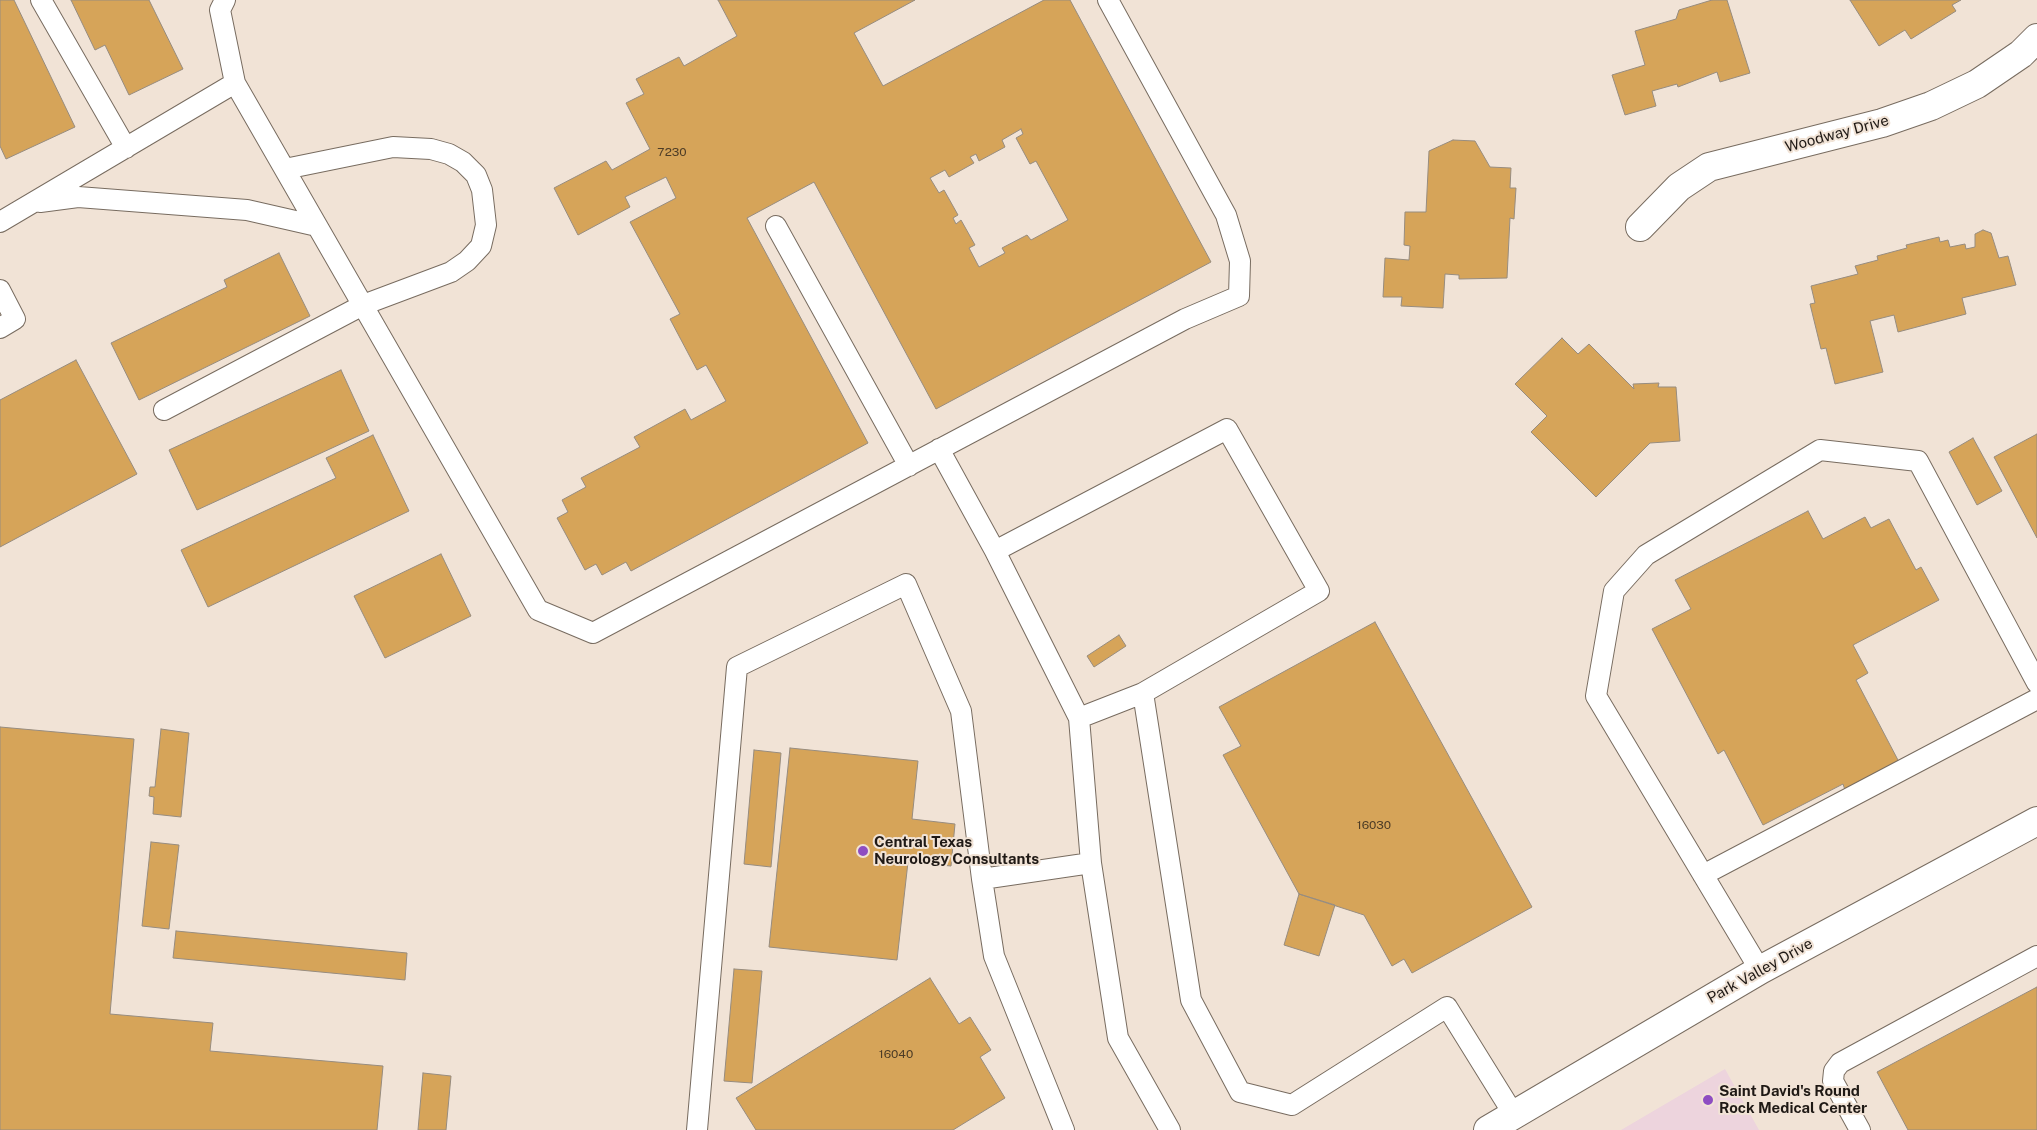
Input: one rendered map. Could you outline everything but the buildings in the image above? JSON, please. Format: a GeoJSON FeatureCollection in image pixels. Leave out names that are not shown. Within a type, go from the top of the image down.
{"type":"FeatureCollection","features":[{"type":"Feature","properties":{"kind":"street","name":"Woodway Drive"},"geometry":{"type":"LineString","coordinates":[[1640,226],[1679,187],[1709,166],[1882,123],[1931,106],[1977,84],[2021,54],[2037,38]]}},
{"type":"Feature","properties":{"kind":"street","name":"Park Valley Drive"},"geometry":{"type":"LineString","coordinates":[[1488,1130],[1760,970],[2037,820]]}},
{"type":"Feature","properties":{"kind":"lane"},"geometry":{"type":"LineString","coordinates":[[41,0],[126,148]]}},
{"type":"Feature","properties":{"kind":"lane"},"geometry":{"type":"LineString","coordinates":[[225,0],[220,10],[235,83],[538,610],[593,633],[1185,319],[1239,296],[1240,261],[1226,215],[1108,0]]}},
{"type":"Feature","properties":{"kind":"lane"},"geometry":{"type":"LineString","coordinates":[[0,222],[235,83]]}},
{"type":"Feature","properties":{"kind":"lane"},"geometry":{"type":"LineString","coordinates":[[164,410],[363,305],[451,272],[467,261],[481,246],[486,226],[482,190],[476,175],[463,162],[450,154],[412,147],[375,150],[285,169]]}},
{"type":"Feature","properties":{"kind":"lane"},"geometry":{"type":"LineString","coordinates":[[33,202],[78,197],[247,210],[317,226]]}},
{"type":"Feature","properties":{"kind":"lane"},"geometry":{"type":"LineString","coordinates":[[776,226],[909,466]]}},
{"type":"Feature","properties":{"kind":"lane"},"geometry":{"type":"LineString","coordinates":[[0,290],[15,319],[0,328]]}},
{"type":"Feature","properties":{"kind":"lane"},"geometry":{"type":"LineString","coordinates":[[994,551],[1227,429],[1319,592],[1143,693],[1079,718]]}},
{"type":"Feature","properties":{"kind":"lane"},"geometry":{"type":"LineString","coordinates":[[939,449],[994,551],[1079,718],[1091,863],[1118,1038],[1170,1130]]}},
{"type":"Feature","properties":{"kind":"lane"},"geometry":{"type":"LineString","coordinates":[[1760,970],[1596,696],[1614,592],[1646,555],[1820,450],[1918,461],[2037,683]]}},
{"type":"Feature","properties":{"kind":"lane"},"geometry":{"type":"LineString","coordinates":[[697,1130],[737,667],[906,584],[961,711],[982,879],[994,956],[1064,1130]]}},
{"type":"Feature","properties":{"kind":"lane"},"geometry":{"type":"LineString","coordinates":[[1143,693],[1191,1000],[1240,1092],[1292,1105],[1447,1007],[1514,1115]]}},
{"type":"Feature","properties":{"kind":"lane"},"geometry":{"type":"LineString","coordinates":[[1703,875],[2037,699]]}},
{"type":"Feature","properties":{"kind":"lane"},"geometry":{"type":"LineString","coordinates":[[982,879],[1091,863]]}},
{"type":"Feature","properties":{"kind":"lane"},"geometry":{"type":"LineString","coordinates":[[1860,1130],[1833,1081],[1834,1071],[1840,1062],[2037,956]]}},
{"type":"Feature","properties":{"kind":"shaded area","name":"Saint David's Round Rock Medical Center"},"geometry":{"type":"Polygon","coordinates":[[[1725,1069],[1759,1130],[1621,1130],[1725,1069]]]}},
{"type":"Feature","properties":{"kind":"place","name":"Central Texas Neurology Consultants"},"geometry":{"type":"Point","coordinates":[863,851]}},
{"type":"Feature","properties":{"kind":"place","name":"Saint David's Round Rock Medical Center"},"geometry":{"type":"Point","coordinates":[1708,1100]}}]}
